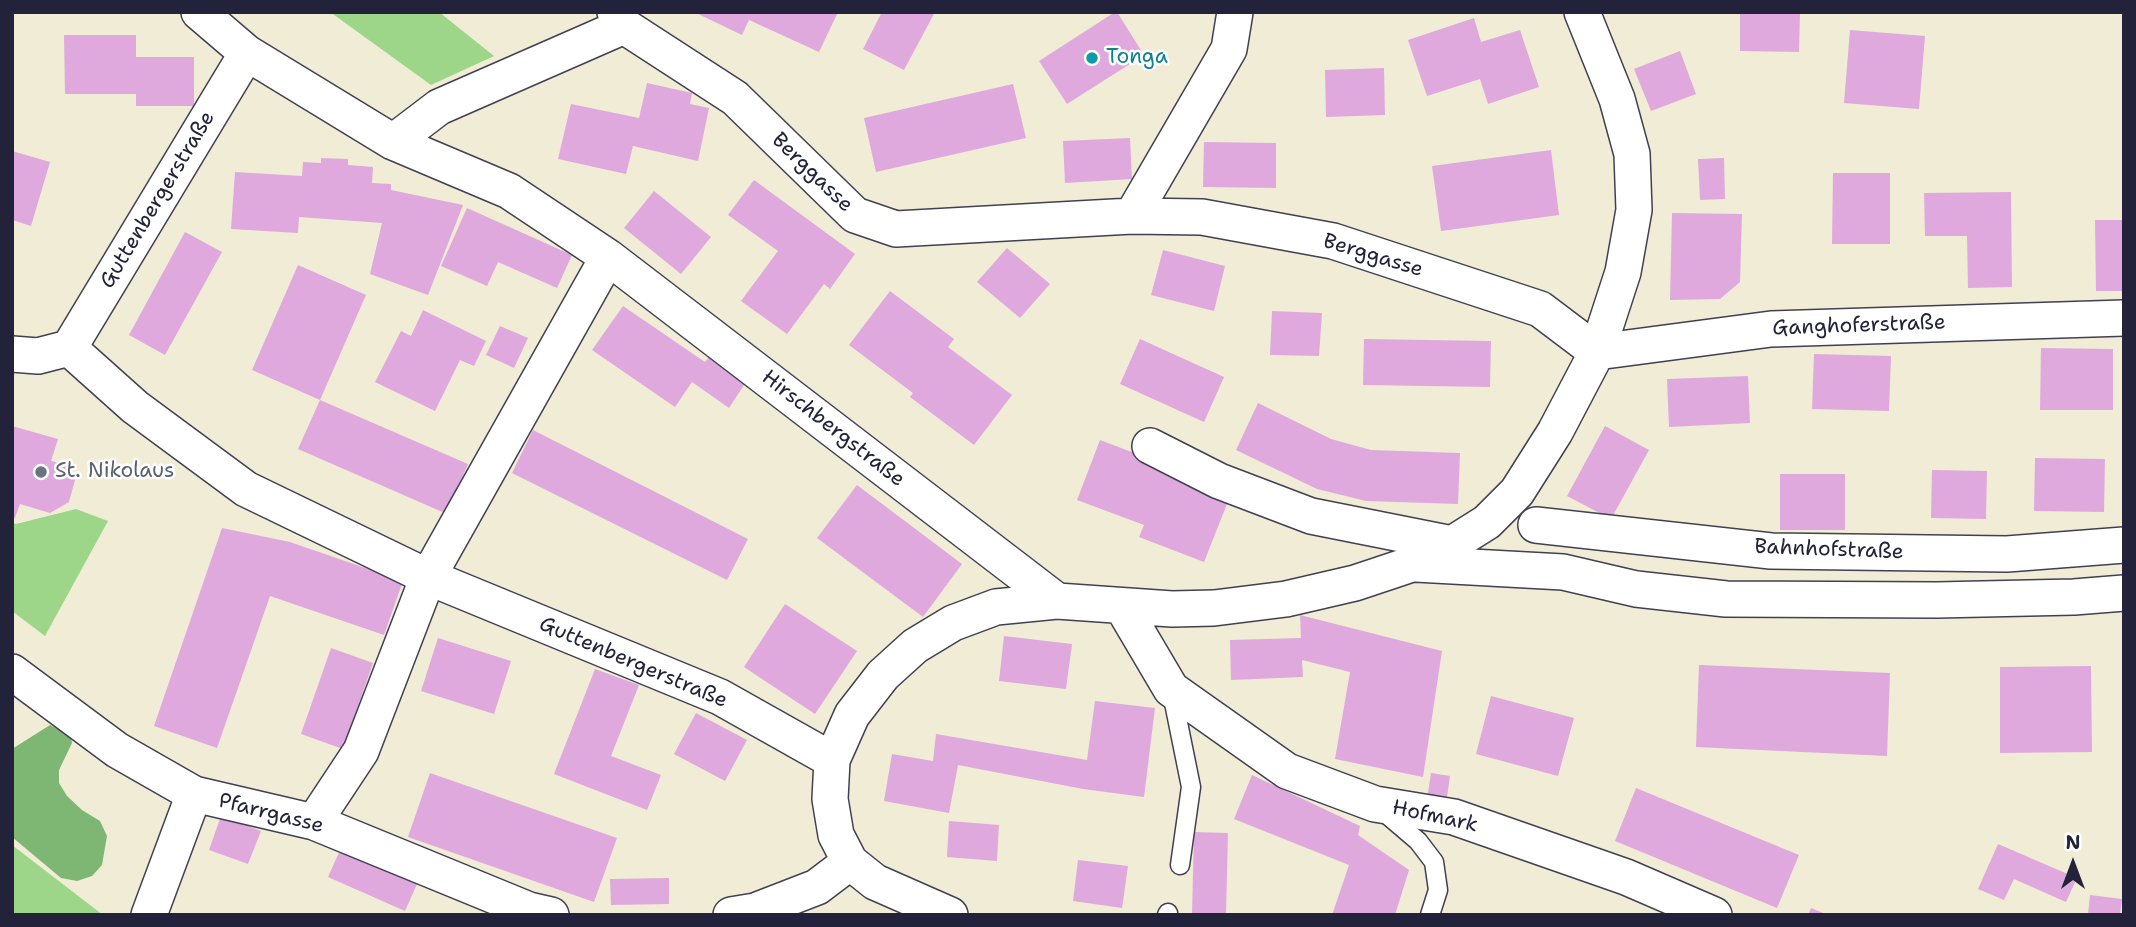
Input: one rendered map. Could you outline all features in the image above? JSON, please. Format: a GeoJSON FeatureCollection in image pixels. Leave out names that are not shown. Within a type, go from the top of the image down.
{"type":"FeatureCollection","features":[{"type":"Feature","properties":{"kind":"street","name":"Hirschbergstraße"},"geometry":{"type":"LineString","coordinates":[[199,12],[247,53],[393,142],[509,191],[608,257],[1057,601]]}},
{"type":"Feature","properties":{"kind":"street"},"geometry":{"type":"LineString","coordinates":[[1132,216],[1229,49],[1235,12]]}},
{"type":"Feature","properties":{"kind":"street"},"geometry":{"type":"LineString","coordinates":[[950,915],[875,883],[850,862],[836,835],[830,799],[832,760],[852,715],[883,675],[915,646],[953,623],[996,607],[1057,601],[1172,609],[1214,608],[1286,599],[1355,583],[1412,564],[1452,544],[1487,522],[1517,492],[1555,432],[1597,352],[1623,272],[1634,210],[1632,154],[1617,99],[1582,12]]}},
{"type":"Feature","properties":{"kind":"street"},"geometry":{"type":"LineString","coordinates":[[393,142],[439,107],[620,19]]}},
{"type":"Feature","properties":{"kind":"street","name":"Berggasse"},"geometry":{"type":"LineString","coordinates":[[620,19],[735,98],[855,215],[896,229],[1132,216],[1202,216],[1333,241],[1539,309],[1597,352]]}},
{"type":"Feature","properties":{"kind":"street","name":"Guttenbergerstraße"},"geometry":{"type":"LineString","coordinates":[[247,53],[69,348],[135,407],[246,489],[428,577],[720,698],[832,760]]}},
{"type":"Feature","properties":{"kind":"street"},"geometry":{"type":"LineString","coordinates":[[314,822],[361,751],[428,577],[608,257]]}},
{"type":"Feature","properties":{"kind":"street","name":"Ganghoferstraße"},"geometry":{"type":"LineString","coordinates":[[1597,352],[1771,329],[2124,318]]}},
{"type":"Feature","properties":{"kind":"street"},"geometry":{"type":"LineString","coordinates":[[12,354],[38,356],[69,348]]}},
{"type":"Feature","properties":{"kind":"street"},"geometry":{"type":"LineString","coordinates":[[1150,446],[1219,481],[1311,516],[1452,544]]}},
{"type":"Feature","properties":{"kind":"street"},"geometry":{"type":"LineString","coordinates":[[1517,492],[1563,572]]}},
{"type":"Feature","properties":{"kind":"street","name":"Bahnhofstraße"},"geometry":{"type":"LineString","coordinates":[[1536,526],[1771,551],[2007,554],[2124,545]]}},
{"type":"Feature","properties":{"kind":"street"},"geometry":{"type":"LineString","coordinates":[[1412,564],[1563,572],[1636,589],[1726,599],[1937,600],[2074,597],[2124,593]]}},
{"type":"Feature","properties":{"kind":"street"},"geometry":{"type":"LineString","coordinates":[[1122,606],[1171,690]]}},
{"type":"Feature","properties":{"kind":"street","name":"Pfarrgasse"},"geometry":{"type":"LineString","coordinates":[[12,672],[117,750],[194,794],[314,822],[529,910],[551,915]]}},
{"type":"Feature","properties":{"kind":"street","name":"Hofmark"},"geometry":{"type":"LineString","coordinates":[[1171,690],[1287,772],[1375,804],[1454,817],[1626,877],[1714,915]]}},
{"type":"Feature","properties":{"kind":"street"},"geometry":{"type":"LineString","coordinates":[[149,915],[194,794]]}},
{"type":"Feature","properties":{"kind":"street"},"geometry":{"type":"LineString","coordinates":[[731,915],[755,911],[817,887],[850,862]]}},
{"type":"Feature","properties":{"kind":"lane"},"geometry":{"type":"LineString","coordinates":[[1171,690],[1191,787],[1180,865]]}},
{"type":"Feature","properties":{"kind":"lane"},"geometry":{"type":"LineString","coordinates":[[1375,804],[1418,841],[1434,862],[1438,890],[1430,915]]}},
{"type":"Feature","properties":{"kind":"green space"},"geometry":{"type":"Polygon","coordinates":[[[330,12],[439,12],[494,56],[431,85],[330,12]]]}},
{"type":"Feature","properties":{"kind":"green space"},"geometry":{"type":"Polygon","coordinates":[[[76,509],[108,521],[45,636],[12,611],[12,523],[76,509]]]}},
{"type":"Feature","properties":{"kind":"green space"},"geometry":{"type":"Polygon","coordinates":[[[50,725],[71,736],[72,743],[59,770],[59,783],[67,796],[82,810],[100,821],[107,836],[102,865],[92,876],[77,881],[61,878],[12,837],[12,749],[50,725]]]}},
{"type":"Feature","properties":{"kind":"green space"},"geometry":{"type":"Polygon","coordinates":[[[12,845],[103,915],[12,915],[12,845]]]}},
{"type":"Feature","properties":{"kind":"building"},"geometry":{"type":"Polygon","coordinates":[[[694,12],[838,12],[819,52],[749,20],[742,35],[694,12]]]}},
{"type":"Feature","properties":{"kind":"building"},"geometry":{"type":"Polygon","coordinates":[[[882,12],[935,12],[904,70],[863,49],[882,12]]]}},
{"type":"Feature","properties":{"kind":"building","name":"Tonga"},"geometry":{"type":"Polygon","coordinates":[[[1115,12],[1144,55],[1067,104],[1039,61],[1115,12]]]}},
{"type":"Feature","properties":{"kind":"building"},"geometry":{"type":"Polygon","coordinates":[[[1740,12],[1800,12],[1799,52],[1740,51],[1740,12]]]}},
{"type":"Feature","properties":{"kind":"building"},"geometry":{"type":"Polygon","coordinates":[[[1474,18],[1481,42],[1520,30],[1539,87],[1488,104],[1480,79],[1427,96],[1408,40],[1474,18]]]}},
{"type":"Feature","properties":{"kind":"building"},"geometry":{"type":"Polygon","coordinates":[[[1850,30],[1925,36],[1919,109],[1844,103],[1850,30]]]}},
{"type":"Feature","properties":{"kind":"building"},"geometry":{"type":"Polygon","coordinates":[[[64,35],[136,35],[136,57],[194,57],[194,106],[136,106],[136,94],[65,94],[64,35]]]}},
{"type":"Feature","properties":{"kind":"building"},"geometry":{"type":"Polygon","coordinates":[[[1680,51],[1696,94],[1651,111],[1634,69],[1680,51]]]}},
{"type":"Feature","properties":{"kind":"building"},"geometry":{"type":"Polygon","coordinates":[[[1384,68],[1385,115],[1326,117],[1325,70],[1384,68]]]}},
{"type":"Feature","properties":{"kind":"building"},"geometry":{"type":"Polygon","coordinates":[[[647,83],[692,93],[690,104],[709,108],[698,161],[633,146],[626,174],[558,159],[571,104],[639,118],[647,83]]]}},
{"type":"Feature","properties":{"kind":"building"},"geometry":{"type":"Polygon","coordinates":[[[1013,84],[1026,138],[876,172],[864,118],[1013,84]]]}},
{"type":"Feature","properties":{"kind":"building"},"geometry":{"type":"Polygon","coordinates":[[[1130,138],[1132,179],[1065,183],[1063,141],[1130,138]]]}},
{"type":"Feature","properties":{"kind":"building"},"geometry":{"type":"Polygon","coordinates":[[[1204,142],[1276,143],[1276,188],[1203,187],[1204,142]]]}},
{"type":"Feature","properties":{"kind":"building"},"geometry":{"type":"Polygon","coordinates":[[[1551,150],[1559,215],[1441,231],[1432,166],[1551,150]]]}},
{"type":"Feature","properties":{"kind":"building"},"geometry":{"type":"Polygon","coordinates":[[[12,151],[50,162],[31,226],[12,220],[12,151]]]}},
{"type":"Feature","properties":{"kind":"building"},"geometry":{"type":"Polygon","coordinates":[[[321,158],[348,159],[348,165],[373,167],[372,183],[391,184],[391,190],[463,205],[428,295],[370,274],[382,223],[299,217],[298,233],[231,229],[235,172],[302,176],[303,162],[321,163],[321,158]]]}},
{"type":"Feature","properties":{"kind":"building"},"geometry":{"type":"Polygon","coordinates":[[[1724,158],[1725,199],[1700,200],[1698,159],[1724,158]]]}},
{"type":"Feature","properties":{"kind":"building"},"geometry":{"type":"Polygon","coordinates":[[[1833,173],[1890,173],[1890,244],[1832,244],[1833,173]]]}},
{"type":"Feature","properties":{"kind":"building"},"geometry":{"type":"Polygon","coordinates":[[[754,180],[855,254],[830,289],[824,284],[787,334],[741,301],[778,251],[728,215],[754,180]]]}},
{"type":"Feature","properties":{"kind":"building"},"geometry":{"type":"Polygon","coordinates":[[[654,191],[711,237],[681,274],[624,228],[654,191]]]}},
{"type":"Feature","properties":{"kind":"building"},"geometry":{"type":"Polygon","coordinates":[[[2011,192],[2012,287],[1968,288],[1967,236],[1925,236],[1924,193],[2011,192]]]}},
{"type":"Feature","properties":{"kind":"building"},"geometry":{"type":"Polygon","coordinates":[[[467,208],[572,255],[557,288],[498,262],[487,286],[441,266],[467,208]]]}},
{"type":"Feature","properties":{"kind":"building"},"geometry":{"type":"Polygon","coordinates":[[[1672,213],[1742,214],[1740,282],[1720,299],[1670,300],[1672,213]]]}},
{"type":"Feature","properties":{"kind":"building"},"geometry":{"type":"Polygon","coordinates":[[[2095,220],[2124,220],[2124,291],[2096,291],[2095,220]]]}},
{"type":"Feature","properties":{"kind":"building"},"geometry":{"type":"Polygon","coordinates":[[[185,232],[222,252],[165,355],[129,335],[185,232]]]}},
{"type":"Feature","properties":{"kind":"building"},"geometry":{"type":"Polygon","coordinates":[[[1007,248],[1050,284],[1020,318],[977,282],[1007,248]]]}},
{"type":"Feature","properties":{"kind":"building"},"geometry":{"type":"Polygon","coordinates":[[[1163,250],[1225,266],[1214,311],[1151,295],[1163,250]]]}},
{"type":"Feature","properties":{"kind":"building"},"geometry":{"type":"Polygon","coordinates":[[[298,265],[366,295],[320,400],[252,370],[298,265]]]}},
{"type":"Feature","properties":{"kind":"building"},"geometry":{"type":"Polygon","coordinates":[[[890,291],[954,339],[948,347],[1012,395],[974,445],[910,397],[913,393],[849,345],[890,291]]]}},
{"type":"Feature","properties":{"kind":"building"},"geometry":{"type":"Polygon","coordinates":[[[623,306],[705,362],[709,357],[746,382],[729,408],[692,382],[675,407],[592,350],[623,306]]]}},
{"type":"Feature","properties":{"kind":"building"},"geometry":{"type":"Polygon","coordinates":[[[423,310],[486,341],[474,366],[460,360],[435,411],[375,382],[401,331],[411,336],[423,310]]]}},
{"type":"Feature","properties":{"kind":"building"},"geometry":{"type":"Polygon","coordinates":[[[1272,311],[1322,313],[1319,356],[1270,355],[1272,311]]]}},
{"type":"Feature","properties":{"kind":"building"},"geometry":{"type":"Polygon","coordinates":[[[500,326],[528,338],[514,368],[486,355],[500,326]]]}},
{"type":"Feature","properties":{"kind":"building"},"geometry":{"type":"Polygon","coordinates":[[[1140,339],[1224,377],[1204,422],[1120,384],[1140,339]]]}},
{"type":"Feature","properties":{"kind":"building"},"geometry":{"type":"Polygon","coordinates":[[[1364,339],[1491,341],[1490,387],[1363,385],[1364,339]]]}},
{"type":"Feature","properties":{"kind":"building"},"geometry":{"type":"Polygon","coordinates":[[[2041,348],[2113,349],[2113,410],[2040,410],[2041,348]]]}},
{"type":"Feature","properties":{"kind":"building"},"geometry":{"type":"Polygon","coordinates":[[[1814,354],[1891,356],[1889,411],[1812,409],[1814,354]]]}},
{"type":"Feature","properties":{"kind":"building"},"geometry":{"type":"Polygon","coordinates":[[[1748,376],[1750,423],[1669,427],[1667,379],[1748,376]]]}},
{"type":"Feature","properties":{"kind":"building"},"geometry":{"type":"Polygon","coordinates":[[[320,400],[468,464],[447,514],[298,449],[320,400]]]}},
{"type":"Feature","properties":{"kind":"building"},"geometry":{"type":"Polygon","coordinates":[[[1258,403],[1331,439],[1371,450],[1460,453],[1458,504],[1366,501],[1317,489],[1236,450],[1258,403]]]}},
{"type":"Feature","properties":{"kind":"building","name":"St. Nikolaus"},"geometry":{"type":"Polygon","coordinates":[[[12,426],[58,439],[51,461],[64,464],[75,480],[69,502],[50,513],[20,504],[15,518],[12,517],[12,426]]]}},
{"type":"Feature","properties":{"kind":"building"},"geometry":{"type":"Polygon","coordinates":[[[1605,426],[1649,450],[1611,519],[1567,496],[1605,426]]]}},
{"type":"Feature","properties":{"kind":"building"},"geometry":{"type":"Polygon","coordinates":[[[533,430],[748,539],[727,580],[512,473],[533,430]]]}},
{"type":"Feature","properties":{"kind":"building"},"geometry":{"type":"Polygon","coordinates":[[[1100,440],[1166,465],[1163,474],[1229,499],[1204,562],[1139,537],[1144,525],[1077,500],[1100,440]]]}},
{"type":"Feature","properties":{"kind":"building"},"geometry":{"type":"Polygon","coordinates":[[[2035,458],[2105,459],[2104,512],[2034,511],[2035,458]]]}},
{"type":"Feature","properties":{"kind":"building"},"geometry":{"type":"Polygon","coordinates":[[[1932,470],[1987,471],[1986,519],[1931,518],[1932,470]]]}},
{"type":"Feature","properties":{"kind":"building"},"geometry":{"type":"Polygon","coordinates":[[[1780,474],[1845,474],[1845,530],[1780,530],[1780,474]]]}},
{"type":"Feature","properties":{"kind":"building"},"geometry":{"type":"Polygon","coordinates":[[[857,485],[962,564],[923,617],[817,538],[857,485]]]}},
{"type":"Feature","properties":{"kind":"building"},"geometry":{"type":"Polygon","coordinates":[[[222,528],[290,542],[403,581],[384,635],[270,596],[217,748],[154,726],[222,528]]]}},
{"type":"Feature","properties":{"kind":"building"},"geometry":{"type":"Polygon","coordinates":[[[785,604],[857,651],[815,714],[744,667],[785,604]]]}},
{"type":"Feature","properties":{"kind":"building"},"geometry":{"type":"Polygon","coordinates":[[[1300,615],[1442,651],[1423,777],[1335,759],[1350,672],[1302,660],[1303,677],[1231,680],[1230,640],[1301,638],[1300,615]]]}},
{"type":"Feature","properties":{"kind":"building"},"geometry":{"type":"Polygon","coordinates":[[[1004,636],[1072,644],[1066,689],[999,681],[1004,636]]]}},
{"type":"Feature","properties":{"kind":"building"},"geometry":{"type":"Polygon","coordinates":[[[438,638],[511,661],[494,714],[421,691],[438,638]]]}},
{"type":"Feature","properties":{"kind":"building"},"geometry":{"type":"Polygon","coordinates":[[[331,648],[373,663],[343,749],[301,734],[331,648]]]}},
{"type":"Feature","properties":{"kind":"building"},"geometry":{"type":"Polygon","coordinates":[[[1699,665],[1890,673],[1887,756],[1696,747],[1699,665]]]}},
{"type":"Feature","properties":{"kind":"building"},"geometry":{"type":"Polygon","coordinates":[[[2091,666],[2092,752],[2000,753],[2000,667],[2091,666]]]}},
{"type":"Feature","properties":{"kind":"building"},"geometry":{"type":"Polygon","coordinates":[[[595,669],[639,685],[611,756],[661,775],[647,810],[554,774],[595,669]]]}},
{"type":"Feature","properties":{"kind":"building"},"geometry":{"type":"Polygon","coordinates":[[[1491,696],[1574,718],[1558,776],[1476,754],[1491,696]]]}},
{"type":"Feature","properties":{"kind":"building"},"geometry":{"type":"Polygon","coordinates":[[[1095,701],[1155,708],[1144,797],[1083,789],[958,765],[949,813],[884,801],[892,754],[933,761],[936,734],[1087,760],[1095,701]]]}},
{"type":"Feature","properties":{"kind":"building"},"geometry":{"type":"Polygon","coordinates":[[[696,713],[747,740],[725,781],[674,754],[696,713]]]}},
{"type":"Feature","properties":{"kind":"building"},"geometry":{"type":"Polygon","coordinates":[[[430,773],[617,838],[594,902],[408,837],[430,773]]]}},
{"type":"Feature","properties":{"kind":"building"},"geometry":{"type":"Polygon","coordinates":[[[1431,773],[1450,776],[1446,804],[1427,800],[1431,773]]]}},
{"type":"Feature","properties":{"kind":"building"},"geometry":{"type":"Polygon","coordinates":[[[1252,775],[1360,826],[1358,835],[1409,870],[1395,915],[1332,915],[1349,865],[1234,819],[1252,775]]]}},
{"type":"Feature","properties":{"kind":"building"},"geometry":{"type":"Polygon","coordinates":[[[1636,788],[1799,855],[1777,908],[1615,841],[1636,788]]]}},
{"type":"Feature","properties":{"kind":"building"},"geometry":{"type":"Polygon","coordinates":[[[221,816],[261,831],[248,864],[209,850],[221,816]]]}},
{"type":"Feature","properties":{"kind":"building"},"geometry":{"type":"Polygon","coordinates":[[[949,821],[999,825],[997,861],[947,857],[949,821]]]}},
{"type":"Feature","properties":{"kind":"building"},"geometry":{"type":"Polygon","coordinates":[[[1194,832],[1228,833],[1226,915],[1192,915],[1194,832]]]}},
{"type":"Feature","properties":{"kind":"building"},"geometry":{"type":"Polygon","coordinates":[[[1998,844],[2077,878],[2066,902],[2014,879],[2004,900],[1978,889],[1998,844]]]}},
{"type":"Feature","properties":{"kind":"building"},"geometry":{"type":"Polygon","coordinates":[[[341,848],[418,882],[405,911],[328,877],[341,848]]]}},
{"type":"Feature","properties":{"kind":"building"},"geometry":{"type":"Polygon","coordinates":[[[1078,860],[1128,866],[1122,908],[1073,901],[1078,860]]]}},
{"type":"Feature","properties":{"kind":"building"},"geometry":{"type":"Polygon","coordinates":[[[669,878],[669,904],[611,905],[610,879],[669,878]]]}},
{"type":"Feature","properties":{"kind":"building"},"geometry":{"type":"Polygon","coordinates":[[[2090,895],[2122,899],[2120,915],[2088,915],[2090,895]]]}},
{"type":"Feature","properties":{"kind":"building"},"geometry":{"type":"Polygon","coordinates":[[[1811,908],[1828,915],[1808,915],[1811,908]]]}},
{"type":"Feature","properties":{"kind":"place","name":"Tonga"},"geometry":{"type":"Point","coordinates":[1092,58]}},
{"type":"Feature","properties":{"kind":"place","name":"St. Nikolaus"},"geometry":{"type":"Point","coordinates":[41,472]}}]}
